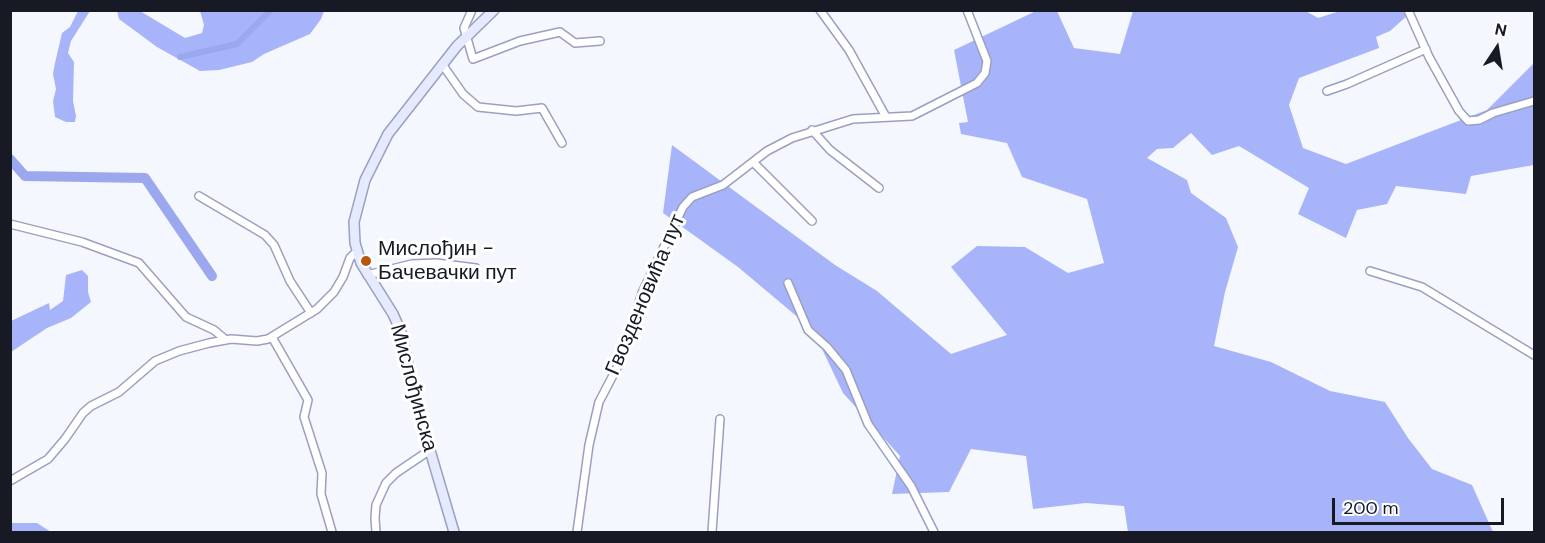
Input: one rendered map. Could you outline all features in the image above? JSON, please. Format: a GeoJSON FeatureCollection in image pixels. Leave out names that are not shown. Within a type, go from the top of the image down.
{"type":"FeatureCollection","features":[{"type":"Feature","properties":{"kind":"main road","name":"Мислођинска"},"geometry":{"type":"LineString","coordinates":[[454,532],[419,413],[399,328],[393,314],[367,275],[357,251],[354,222],[364,180],[388,134],[465,37],[494,10]]}},
{"type":"Feature","properties":{"kind":"street"},"geometry":{"type":"LineString","coordinates":[[472,10],[464,28],[473,59],[520,41],[560,32],[575,43],[600,41]]}},
{"type":"Feature","properties":{"kind":"street"},"geometry":{"type":"LineString","coordinates":[[820,10],[849,50],[886,117]]}},
{"type":"Feature","properties":{"kind":"street","name":"Гвозденовића пут"},"geometry":{"type":"LineString","coordinates":[[577,532],[595,414],[620,362],[642,293],[683,207],[692,197],[723,185],[767,151],[812,130],[853,119],[905,117],[918,114],[977,83],[983,78],[987,61],[967,10]]}},
{"type":"Feature","properties":{"kind":"street"},"geometry":{"type":"LineString","coordinates":[[1408,10],[1458,111],[1468,121],[1479,120],[1493,113],[1534,101]]}},
{"type":"Feature","properties":{"kind":"street"},"geometry":{"type":"LineString","coordinates":[[1327,91],[1426,49]]}},
{"type":"Feature","properties":{"kind":"street"},"geometry":{"type":"LineString","coordinates":[[442,64],[463,94],[478,107],[516,111],[542,108],[562,143]]}},
{"type":"Feature","properties":{"kind":"street"},"geometry":{"type":"LineString","coordinates":[[812,130],[830,150],[879,188]]}},
{"type":"Feature","properties":{"kind":"street"},"geometry":{"type":"LineString","coordinates":[[753,162],[812,221]]}},
{"type":"Feature","properties":{"kind":"street"},"geometry":{"type":"LineString","coordinates":[[199,196],[265,235],[273,245],[290,281],[311,312]]}},
{"type":"Feature","properties":{"kind":"street"},"geometry":{"type":"LineString","coordinates":[[10,224],[82,242],[139,263],[186,316],[214,330],[226,340]]}},
{"type":"Feature","properties":{"kind":"street"},"geometry":{"type":"LineString","coordinates":[[10,481],[48,459],[61,445],[83,413],[91,406],[119,392],[155,361],[193,346],[226,340],[262,341],[311,312],[334,292],[350,258],[357,251]]}},
{"type":"Feature","properties":{"kind":"street"},"geometry":{"type":"LineString","coordinates":[[367,275],[412,264],[436,263],[476,268]]}},
{"type":"Feature","properties":{"kind":"street"},"geometry":{"type":"LineString","coordinates":[[1370,271],[1422,287],[1534,355]]}},
{"type":"Feature","properties":{"kind":"street"},"geometry":{"type":"LineString","coordinates":[[788,283],[808,330],[827,347],[846,370],[868,424],[911,486],[934,532]]}},
{"type":"Feature","properties":{"kind":"street"},"geometry":{"type":"LineString","coordinates":[[272,337],[308,400],[304,417],[322,473],[321,494],[332,532]]}},
{"type":"Feature","properties":{"kind":"street"},"geometry":{"type":"LineString","coordinates":[[712,532],[720,419]]}},
{"type":"Feature","properties":{"kind":"street"},"geometry":{"type":"LineString","coordinates":[[376,532],[376,505],[386,483],[396,473],[430,450]]}},
{"type":"Feature","properties":{"kind":"shaded area"},"geometry":{"type":"Polygon","coordinates":[[[1304,10],[1318,18],[1340,11],[1403,11],[1407,16],[1390,31],[1376,37],[1379,48],[1299,78],[1289,105],[1303,148],[1346,164],[1487,110],[1534,63],[1534,165],[1471,176],[1466,194],[1396,186],[1387,204],[1357,210],[1346,238],[1298,214],[1309,188],[1239,146],[1212,155],[1191,133],[1173,148],[1157,149],[1147,158],[1187,180],[1191,193],[1226,218],[1238,247],[1225,292],[1214,346],[1271,362],[1330,391],[1385,402],[1408,438],[1432,469],[1472,485],[1493,532],[1128,532],[1124,506],[1086,503],[1033,509],[1026,456],[971,449],[949,492],[892,494],[900,456],[843,393],[813,330],[738,267],[663,213],[672,145],[835,265],[877,291],[951,354],[1007,335],[951,267],[977,246],[1025,247],[1068,273],[1104,263],[1087,199],[1022,177],[1007,143],[961,134],[959,123],[968,122],[954,50],[1036,11],[1057,11],[1074,48],[1120,54],[1133,11],[1304,10]]]}},
{"type":"Feature","properties":{"kind":"shaded area"},"geometry":{"type":"Polygon","coordinates":[[[78,11],[90,11],[71,41],[68,53],[74,62],[73,101],[76,116],[75,122],[66,122],[55,117],[53,101],[56,89],[53,74],[62,33],[70,27],[78,11]]]}},
{"type":"Feature","properties":{"kind":"shaded area"},"geometry":{"type":"Polygon","coordinates":[[[117,11],[140,11],[185,38],[202,33],[204,25],[200,11],[324,11],[310,34],[264,54],[252,62],[219,70],[200,71],[157,47],[119,19],[117,11]]]}},
{"type":"Feature","properties":{"kind":"shaded area"},"geometry":{"type":"Polygon","coordinates":[[[82,270],[88,276],[88,292],[91,302],[71,318],[47,328],[11,352],[11,321],[49,303],[50,310],[63,301],[66,275],[82,270]]]}},
{"type":"Feature","properties":{"kind":"shaded area"},"geometry":{"type":"Polygon","coordinates":[[[11,523],[37,523],[51,532],[11,532],[11,523]]]}},
{"type":"Feature","properties":{"kind":"waterway"},"geometry":{"type":"LineString","coordinates":[[180,57],[237,44],[271,10]]}},
{"type":"Feature","properties":{"kind":"waterway"},"geometry":{"type":"LineString","coordinates":[[10,159],[25,176],[145,178],[212,276]]}},
{"type":"Feature","properties":{"kind":"place","name":"Мислођин - Бачевачки пут"},"geometry":{"type":"Point","coordinates":[366,261]}}]}
